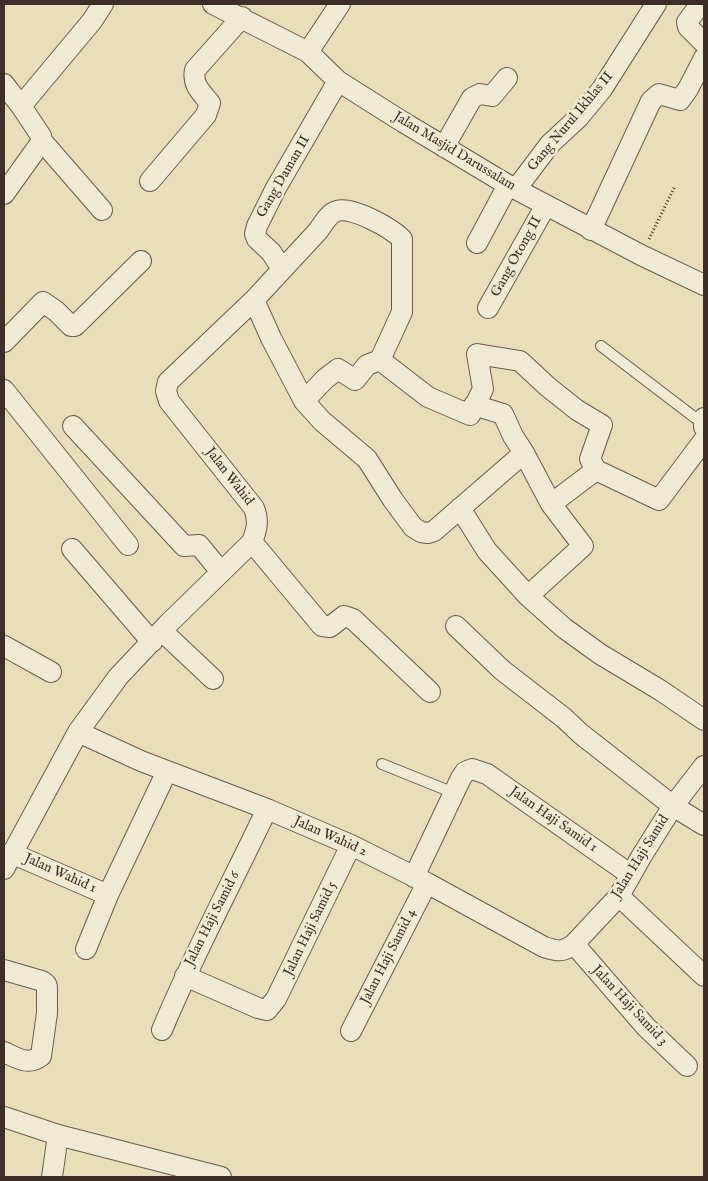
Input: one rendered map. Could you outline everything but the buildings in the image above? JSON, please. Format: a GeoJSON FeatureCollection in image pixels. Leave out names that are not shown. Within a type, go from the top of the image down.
{"type":"FeatureCollection","features":[{"type":"Feature","properties":{"kind":"street"},"geometry":{"type":"LineString","coordinates":[[21,106],[92,21],[103,4]]}},
{"type":"Feature","properties":{"kind":"street","name":"Jalan Masjid Darussalam"},"geometry":{"type":"LineString","coordinates":[[213,4],[308,52],[338,81],[512,187],[641,256],[704,285]]}},
{"type":"Feature","properties":{"kind":"street"},"geometry":{"type":"LineString","coordinates":[[308,52],[340,4]]}},
{"type":"Feature","properties":{"kind":"street","name":"Gang Nurul Ikhlas II"},"geometry":{"type":"LineString","coordinates":[[477,243],[512,187],[550,144],[578,118],[602,89],[656,4]]}},
{"type":"Feature","properties":{"kind":"street"},"geometry":{"type":"LineString","coordinates":[[694,6],[687,22],[688,27],[704,43]]}},
{"type":"Feature","properties":{"kind":"street"},"geometry":{"type":"LineString","coordinates":[[150,181],[206,115],[210,103],[195,84],[196,70],[242,18]]}},
{"type":"Feature","properties":{"kind":"street"},"geometry":{"type":"LineString","coordinates":[[591,230],[651,101],[659,94],[680,100],[704,58]]}},
{"type":"Feature","properties":{"kind":"street"},"geometry":{"type":"LineString","coordinates":[[444,147],[472,98],[480,94],[492,96],[507,78]]}},
{"type":"Feature","properties":{"kind":"street","name":"Gang Daman II"},"geometry":{"type":"LineString","coordinates":[[282,269],[271,252],[257,239],[255,234],[257,226],[276,188],[338,81]]}},
{"type":"Feature","properties":{"kind":"street"},"geometry":{"type":"LineString","coordinates":[[4,84],[21,106],[41,136],[42,141],[102,210]]}},
{"type":"Feature","properties":{"kind":"street"},"geometry":{"type":"LineString","coordinates":[[4,194],[42,141]]}},
{"type":"Feature","properties":{"kind":"street","name":"Gang Otong II"},"geometry":{"type":"LineString","coordinates":[[488,308],[546,205]]}},
{"type":"Feature","properties":{"kind":"street","name":"Jalan Wahid"},"geometry":{"type":"LineString","coordinates":[[252,542],[258,528],[258,516],[254,508],[169,401],[166,391],[168,382],[254,300],[336,211],[346,210],[362,215],[393,231],[402,239],[402,312],[380,360]]}},
{"type":"Feature","properties":{"kind":"street"},"geometry":{"type":"LineString","coordinates":[[4,342],[43,302],[56,311],[71,326],[75,326],[141,261]]}},
{"type":"Feature","properties":{"kind":"street"},"geometry":{"type":"LineString","coordinates":[[254,300],[271,338],[304,401],[322,421],[368,459],[393,500],[416,530],[430,533],[524,453]]}},
{"type":"Feature","properties":{"kind":"street"},"geometry":{"type":"LineString","coordinates":[[304,401],[325,379],[338,369],[355,380],[367,365],[380,360],[428,397],[470,415],[483,389],[477,354],[520,361],[577,410],[602,425],[590,459],[596,470],[659,500],[704,440]]}},
{"type":"Feature","properties":{"kind":"street"},"geometry":{"type":"LineString","coordinates":[[4,390],[128,545]]}},
{"type":"Feature","properties":{"kind":"street"},"geometry":{"type":"LineString","coordinates":[[474,406],[503,414],[513,436],[551,504],[582,546],[528,596]]}},
{"type":"Feature","properties":{"kind":"street"},"geometry":{"type":"LineString","coordinates":[[704,418],[704,427]]}},
{"type":"Feature","properties":{"kind":"street"},"geometry":{"type":"LineString","coordinates":[[73,426],[184,546],[199,545],[221,572]]}},
{"type":"Feature","properties":{"kind":"street"},"geometry":{"type":"LineString","coordinates":[[551,504],[596,470]]}},
{"type":"Feature","properties":{"kind":"street"},"geometry":{"type":"LineString","coordinates":[[460,508],[487,551],[528,596],[564,628],[600,654],[660,690],[704,720]]}},
{"type":"Feature","properties":{"kind":"street"},"geometry":{"type":"LineString","coordinates":[[6,862],[78,732],[118,677],[252,542],[322,626],[330,627],[344,616],[353,619],[430,692]]}},
{"type":"Feature","properties":{"kind":"street"},"geometry":{"type":"LineString","coordinates":[[72,549],[157,637],[213,679]]}},
{"type":"Feature","properties":{"kind":"street"},"geometry":{"type":"LineString","coordinates":[[456,626],[502,670],[673,806],[704,826]]}},
{"type":"Feature","properties":{"kind":"street"},"geometry":{"type":"LineString","coordinates":[[4,646],[51,672]]}},
{"type":"Feature","properties":{"kind":"street","name":"Jalan Wahid 2"},"geometry":{"type":"LineString","coordinates":[[78,732],[141,761],[267,809],[351,845],[421,880],[544,947],[566,950],[574,944]]}},
{"type":"Feature","properties":{"kind":"street","name":"Jalan Haji Samid"},"geometry":{"type":"LineString","coordinates":[[574,944],[619,896],[673,806],[704,766]]}},
{"type":"Feature","properties":{"kind":"street","name":"Jalan Haji Samid 4"},"geometry":{"type":"LineString","coordinates":[[351,1031],[421,880],[454,792],[461,778],[472,769]]}},
{"type":"Feature","properties":{"kind":"street","name":"Jalan Haji Samid 1"},"geometry":{"type":"LineString","coordinates":[[472,769],[487,774],[632,875]]}},
{"type":"Feature","properties":{"kind":"street"},"geometry":{"type":"LineString","coordinates":[[86,948],[108,895],[167,771]]}},
{"type":"Feature","properties":{"kind":"street","name":"Jalan Haji Samid 6"},"geometry":{"type":"LineString","coordinates":[[162,1030],[185,976],[267,809]]}},
{"type":"Feature","properties":{"kind":"street","name":"Jalan Haji Samid 5"},"geometry":{"type":"LineString","coordinates":[[185,976],[258,1008],[267,1010],[276,999],[351,845]]}},
{"type":"Feature","properties":{"kind":"street","name":"Jalan Wahid 1"},"geometry":{"type":"LineString","coordinates":[[6,862],[108,895]]}},
{"type":"Feature","properties":{"kind":"street"},"geometry":{"type":"LineString","coordinates":[[619,896],[704,976]]}},
{"type":"Feature","properties":{"kind":"street","name":"Jalan Haji Samid 3"},"geometry":{"type":"LineString","coordinates":[[574,944],[646,1027],[687,1066]]}},
{"type":"Feature","properties":{"kind":"street"},"geometry":{"type":"LineString","coordinates":[[4,970],[42,981],[48,987],[47,1013],[41,1056],[36,1060],[27,1062],[4,1052]]}},
{"type":"Feature","properties":{"kind":"street"},"geometry":{"type":"LineString","coordinates":[[4,1117],[58,1135],[221,1177]]}},
{"type":"Feature","properties":{"kind":"street"},"geometry":{"type":"LineString","coordinates":[[52,1177],[58,1135]]}},
{"type":"Feature","properties":{"kind":"lane"},"geometry":{"type":"LineString","coordinates":[[601,346],[704,423]]}},
{"type":"Feature","properties":{"kind":"lane"},"geometry":{"type":"LineString","coordinates":[[382,764],[454,792]]}},
{"type":"Feature","properties":{"kind":"path"},"geometry":{"type":"LineString","coordinates":[[641,256],[675,186]]}}]}
